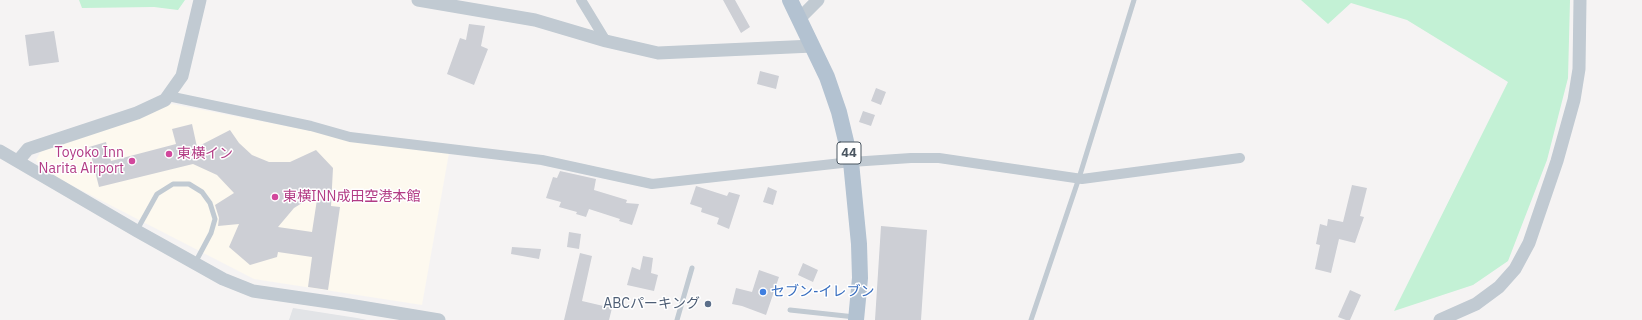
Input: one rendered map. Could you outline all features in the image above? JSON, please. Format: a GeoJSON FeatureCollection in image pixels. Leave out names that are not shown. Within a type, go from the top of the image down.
{"type":"FeatureCollection","features":[{"type":"Feature","properties":{"kind":"main road","name":"44"},"geometry":{"type":"LineString","coordinates":[[790,0],[800,18],[827,77],[839,112],[851,162],[859,244],[860,278],[856,319]]}},
{"type":"Feature","properties":{"kind":"street"},"geometry":{"type":"LineString","coordinates":[[18,161],[28,149],[137,113],[166,100],[182,76],[200,0]]}},
{"type":"Feature","properties":{"kind":"street"},"geometry":{"type":"LineString","coordinates":[[418,0],[535,20],[606,41],[658,53],[813,46]]}},
{"type":"Feature","properties":{"kind":"street"},"geometry":{"type":"LineString","coordinates":[[581,0],[606,41]]}},
{"type":"Feature","properties":{"kind":"street"},"geometry":{"type":"LineString","coordinates":[[800,18],[818,0]]}},
{"type":"Feature","properties":{"kind":"street"},"geometry":{"type":"LineString","coordinates":[[1440,320],[1476,304],[1498,287],[1515,269],[1529,242],[1557,161],[1574,100],[1578,69],[1580,0]]}},
{"type":"Feature","properties":{"kind":"street"},"geometry":{"type":"LineString","coordinates":[[168,96],[311,126],[350,137],[542,160],[652,184],[851,162],[911,158],[939,158],[1079,178],[1240,158]]}},
{"type":"Feature","properties":{"kind":"street"},"geometry":{"type":"LineString","coordinates":[[0,152],[223,279],[253,291],[438,320]]}},
{"type":"Feature","properties":{"kind":"lane"},"geometry":{"type":"LineString","coordinates":[[1031,320],[1079,178],[1134,0]]}},
{"type":"Feature","properties":{"kind":"lane"},"geometry":{"type":"LineString","coordinates":[[137,231],[157,194],[173,184],[189,184],[202,192],[210,203],[215,219],[211,233],[195,263]]}},
{"type":"Feature","properties":{"kind":"lane"},"geometry":{"type":"LineString","coordinates":[[677,320],[692,268]]}},
{"type":"Feature","properties":{"kind":"lane"},"geometry":{"type":"LineString","coordinates":[[790,310],[856,319]]}},
{"type":"Feature","properties":{"kind":"shaded area","name":"東横イン"},"geometry":{"type":"Polygon","coordinates":[[[172,104],[312,131],[449,153],[422,305],[254,279],[40,169],[36,160],[41,151],[172,104]]]}},
{"type":"Feature","properties":{"kind":"shaded area"},"geometry":{"type":"Polygon","coordinates":[[[293,308],[357,318],[367,320],[289,320],[293,308]]]}},
{"type":"Feature","properties":{"kind":"green space"},"geometry":{"type":"Polygon","coordinates":[[[79,0],[185,0],[178,10],[154,7],[82,8],[79,0]]]}},
{"type":"Feature","properties":{"kind":"green space"},"geometry":{"type":"Polygon","coordinates":[[[1301,0],[1570,0],[1568,78],[1547,160],[1508,261],[1473,285],[1394,311],[1508,82],[1407,20],[1351,3],[1328,24],[1301,0]]]}},
{"type":"Feature","properties":{"kind":"building"},"geometry":{"type":"Polygon","coordinates":[[[723,0],[735,0],[750,27],[741,33],[723,0]]]}},
{"type":"Feature","properties":{"kind":"building"},"geometry":{"type":"Polygon","coordinates":[[[469,24],[485,26],[481,46],[488,49],[474,85],[447,74],[460,38],[466,40],[469,24]]]}},
{"type":"Feature","properties":{"kind":"building"},"geometry":{"type":"Polygon","coordinates":[[[54,31],[59,62],[29,66],[25,35],[54,31]]]}},
{"type":"Feature","properties":{"kind":"building"},"geometry":{"type":"Polygon","coordinates":[[[760,71],[779,76],[776,89],[757,84],[760,71]]]}},
{"type":"Feature","properties":{"kind":"building"},"geometry":{"type":"Polygon","coordinates":[[[876,88],[886,92],[881,105],[871,101],[876,88]]]}},
{"type":"Feature","properties":{"kind":"building"},"geometry":{"type":"Polygon","coordinates":[[[863,111],[875,115],[871,126],[859,122],[863,111]]]}},
{"type":"Feature","properties":{"kind":"building"},"geometry":{"type":"Polygon","coordinates":[[[192,124],[197,147],[230,130],[239,143],[252,155],[269,162],[290,162],[316,150],[333,168],[331,206],[340,207],[328,290],[308,287],[312,257],[278,252],[277,257],[250,265],[229,247],[239,224],[218,226],[219,218],[215,205],[234,193],[217,175],[193,164],[99,187],[89,147],[106,142],[111,161],[176,144],[172,129],[192,124]],[[318,193],[294,208],[278,227],[312,232],[318,193]]]}},
{"type":"Feature","properties":{"kind":"building"},"geometry":{"type":"Polygon","coordinates":[[[560,171],[596,179],[594,190],[627,200],[626,203],[639,204],[632,225],[619,221],[620,219],[589,209],[586,217],[576,214],[577,212],[559,207],[561,202],[546,198],[553,177],[557,178],[560,171]]]}},
{"type":"Feature","properties":{"kind":"building"},"geometry":{"type":"Polygon","coordinates":[[[1352,185],[1367,188],[1360,216],[1364,217],[1355,243],[1339,239],[1331,273],[1315,269],[1320,245],[1316,244],[1320,224],[1327,226],[1328,219],[1343,222],[1352,185]]]}},
{"type":"Feature","properties":{"kind":"building"},"geometry":{"type":"Polygon","coordinates":[[[696,186],[727,196],[729,192],[740,195],[729,229],[717,224],[719,218],[701,212],[702,208],[690,204],[696,186]]]}},
{"type":"Feature","properties":{"kind":"building"},"geometry":{"type":"Polygon","coordinates":[[[768,187],[777,191],[773,205],[763,202],[768,187]]]}},
{"type":"Feature","properties":{"kind":"building"},"geometry":{"type":"Polygon","coordinates":[[[881,226],[927,230],[921,320],[875,320],[881,226]]]}},
{"type":"Feature","properties":{"kind":"building"},"geometry":{"type":"Polygon","coordinates":[[[569,232],[581,234],[579,249],[567,247],[569,232]]]}},
{"type":"Feature","properties":{"kind":"building"},"geometry":{"type":"Polygon","coordinates":[[[512,247],[541,249],[539,259],[511,254],[512,247]]]}},
{"type":"Feature","properties":{"kind":"building"},"geometry":{"type":"Polygon","coordinates":[[[580,253],[592,256],[582,301],[612,308],[609,320],[564,320],[580,253]]]}},
{"type":"Feature","properties":{"kind":"building"},"geometry":{"type":"Polygon","coordinates":[[[643,256],[653,258],[651,273],[658,275],[654,291],[627,285],[632,267],[640,270],[643,256]]]}},
{"type":"Feature","properties":{"kind":"building"},"geometry":{"type":"Polygon","coordinates":[[[803,263],[818,270],[813,282],[798,275],[803,263]]]}},
{"type":"Feature","properties":{"kind":"building","name":"セブン-イレブン"},"geometry":{"type":"Polygon","coordinates":[[[759,270],[779,277],[766,315],[732,304],[736,288],[752,292],[759,270]]]}},
{"type":"Feature","properties":{"kind":"building"},"geometry":{"type":"Polygon","coordinates":[[[1350,290],[1361,295],[1350,320],[1346,320],[1338,317],[1350,290]]]}},
{"type":"Feature","properties":{"kind":"place","name":"東横イン"},"geometry":{"type":"Point","coordinates":[169,154]}},
{"type":"Feature","properties":{"kind":"place","name":"Toyoko Inn Narita Airport"},"geometry":{"type":"Point","coordinates":[132,161]}},
{"type":"Feature","properties":{"kind":"place","name":"東横INN成田空港本館"},"geometry":{"type":"Point","coordinates":[275,197]}},
{"type":"Feature","properties":{"kind":"place","name":"セブン-イレブン"},"geometry":{"type":"Point","coordinates":[763,292]}},
{"type":"Feature","properties":{"kind":"place","name":"ABCパーキング"},"geometry":{"type":"Point","coordinates":[708,304]}}]}
